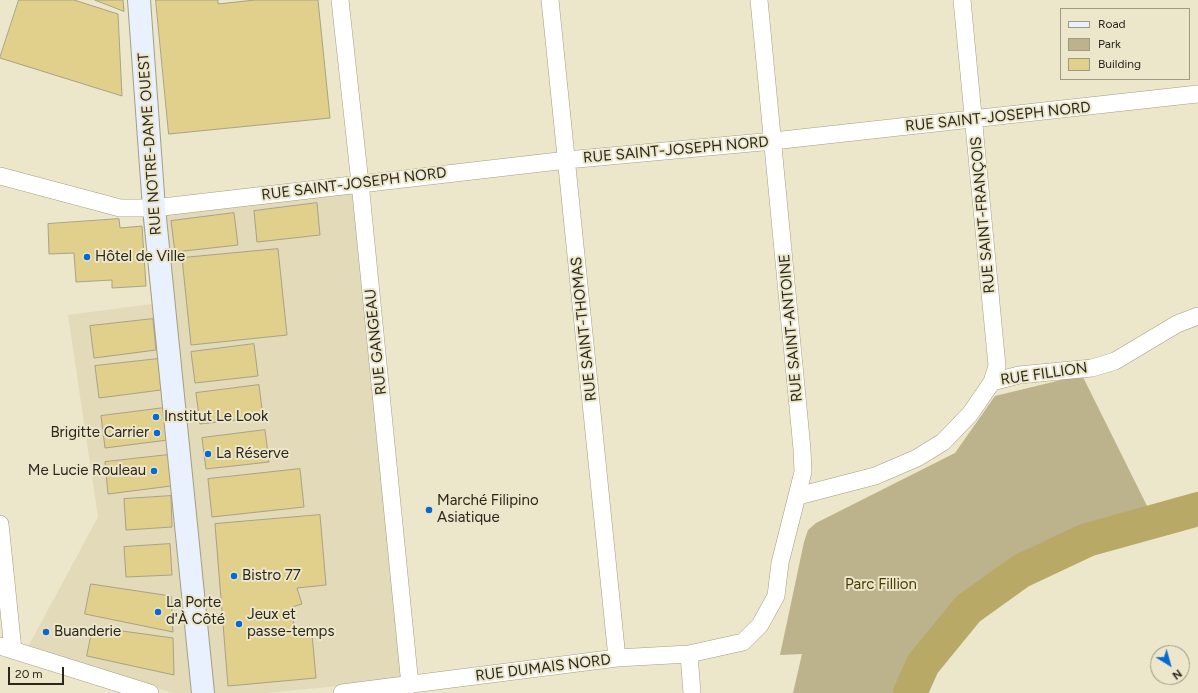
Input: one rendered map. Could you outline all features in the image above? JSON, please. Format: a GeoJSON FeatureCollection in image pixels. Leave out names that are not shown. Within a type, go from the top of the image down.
{"type":"FeatureCollection","features":[{"type":"Feature","properties":{"kind":"street","name":"RUE NOTRE-DAME OUEST"},"geometry":{"type":"LineString","coordinates":[[139,0],[154,208],[202,693]]}},
{"type":"Feature","properties":{"kind":"street","name":"RUE GANGEAU"},"geometry":{"type":"LineString","coordinates":[[340,0],[360,183],[410,685]]}},
{"type":"Feature","properties":{"kind":"street","name":"RUE SAINT-THOMAS"},"geometry":{"type":"LineString","coordinates":[[550,0],[617,658]]}},
{"type":"Feature","properties":{"kind":"street","name":"RUE SAINT-ANTOINE"},"geometry":{"type":"LineString","coordinates":[[743,642],[760,625],[776,596],[780,563],[803,472],[759,0]]}},
{"type":"Feature","properties":{"kind":"street","name":"RUE SAINT-FRANÇOIS"},"geometry":{"type":"LineString","coordinates":[[962,0],[997,366],[992,382]]}},
{"type":"Feature","properties":{"kind":"street","name":"RUE SAINT-JOSEPH NORD"},"geometry":{"type":"LineString","coordinates":[[0,176],[120,208],[154,208],[567,160],[773,141],[974,120],[1198,94]]}},
{"type":"Feature","properties":{"kind":"street","name":"RUE FILLION"},"geometry":{"type":"LineString","coordinates":[[798,496],[875,476],[916,458],[943,442],[970,414],[992,382],[1019,375],[1092,368],[1115,361],[1177,324],[1198,316]]}},
{"type":"Feature","properties":{"kind":"street"},"geometry":{"type":"LineString","coordinates":[[0,524],[6,648],[150,693]]}},
{"type":"Feature","properties":{"kind":"street","name":"RUE DUMAIS NORD"},"geometry":{"type":"LineString","coordinates":[[342,693],[617,658],[689,654],[743,642]]}},
{"type":"Feature","properties":{"kind":"street"},"geometry":{"type":"LineString","coordinates":[[689,654],[692,693]]}},
{"type":"Feature","properties":{"kind":"shaded area"},"geometry":{"type":"Polygon","coordinates":[[[356,188],[403,680],[264,693],[173,693],[28,647],[98,517],[68,315],[152,304],[142,217],[356,188]]]}},
{"type":"Feature","properties":{"kind":"green space","name":"Parc Fillion"},"geometry":{"type":"Polygon","coordinates":[[[1082,375],[1154,520],[1087,540],[1021,571],[968,609],[923,664],[910,693],[793,693],[802,654],[780,655],[804,542],[808,530],[816,523],[955,453],[995,396],[1082,375]]]}},
{"type":"Feature","properties":{"kind":"building"},"geometry":{"type":"Polygon","coordinates":[[[19,0],[74,0],[118,14],[122,96],[0,58],[19,0]]]}},
{"type":"Feature","properties":{"kind":"building"},"geometry":{"type":"Polygon","coordinates":[[[95,0],[123,0],[124,11],[95,0]]]}},
{"type":"Feature","properties":{"kind":"building"},"geometry":{"type":"Polygon","coordinates":[[[156,0],[218,0],[218,4],[255,0],[318,0],[330,118],[169,134],[156,0]]]}},
{"type":"Feature","properties":{"kind":"building"},"geometry":{"type":"Polygon","coordinates":[[[317,203],[320,235],[257,242],[254,211],[317,203]]]}},
{"type":"Feature","properties":{"kind":"building"},"geometry":{"type":"Polygon","coordinates":[[[234,213],[238,245],[175,252],[171,221],[234,213]]]}},
{"type":"Feature","properties":{"kind":"building"},"geometry":{"type":"Polygon","coordinates":[[[119,219],[120,228],[142,226],[146,286],[112,288],[112,280],[76,282],[74,253],[49,254],[48,224],[119,219]]]}},
{"type":"Feature","properties":{"kind":"building"},"geometry":{"type":"Polygon","coordinates":[[[278,249],[287,335],[191,345],[182,258],[278,249]]]}},
{"type":"Feature","properties":{"kind":"building"},"geometry":{"type":"Polygon","coordinates":[[[153,319],[156,350],[94,358],[90,326],[153,319]]]}},
{"type":"Feature","properties":{"kind":"building"},"geometry":{"type":"Polygon","coordinates":[[[254,344],[258,376],[195,383],[191,352],[254,344]]]}},
{"type":"Feature","properties":{"kind":"building"},"geometry":{"type":"Polygon","coordinates":[[[158,359],[161,390],[99,398],[95,366],[158,359]]]}},
{"type":"Feature","properties":{"kind":"building"},"geometry":{"type":"Polygon","coordinates":[[[259,385],[263,417],[200,424],[196,393],[259,385]]]}},
{"type":"Feature","properties":{"kind":"building"},"geometry":{"type":"Polygon","coordinates":[[[164,408],[168,440],[105,448],[101,416],[164,408]]]}},
{"type":"Feature","properties":{"kind":"building"},"geometry":{"type":"Polygon","coordinates":[[[265,430],[269,462],[206,469],[202,438],[265,430]]]}},
{"type":"Feature","properties":{"kind":"building"},"geometry":{"type":"Polygon","coordinates":[[[168,455],[171,486],[108,494],[105,462],[168,455]]]}},
{"type":"Feature","properties":{"kind":"building"},"geometry":{"type":"Polygon","coordinates":[[[300,469],[304,507],[212,517],[208,479],[300,469]]]}},
{"type":"Feature","properties":{"kind":"building"},"geometry":{"type":"Polygon","coordinates":[[[171,496],[172,527],[126,530],[124,499],[171,496]]]}},
{"type":"Feature","properties":{"kind":"building"},"geometry":{"type":"Polygon","coordinates":[[[320,515],[326,585],[297,588],[302,604],[292,607],[295,636],[312,634],[316,678],[228,686],[215,524],[320,515]]]}},
{"type":"Feature","properties":{"kind":"building"},"geometry":{"type":"Polygon","coordinates":[[[170,544],[172,575],[126,577],[124,547],[170,544]]]}},
{"type":"Feature","properties":{"kind":"building"},"geometry":{"type":"Polygon","coordinates":[[[91,584],[171,596],[173,632],[85,614],[91,584]]]}},
{"type":"Feature","properties":{"kind":"building"},"geometry":{"type":"Polygon","coordinates":[[[93,627],[173,638],[174,675],[87,656],[93,627]]]}},
{"type":"Feature","properties":{"kind":"waterway"},"geometry":{"type":"LineString","coordinates":[[910,693],[923,664],[968,609],[1021,571],[1087,540],[1198,509]]}},
{"type":"Feature","properties":{"kind":"place","name":"Hôtel de Ville"},"geometry":{"type":"Point","coordinates":[87,257]}},
{"type":"Feature","properties":{"kind":"place","name":"Institut Le Look"},"geometry":{"type":"Point","coordinates":[156,417]}},
{"type":"Feature","properties":{"kind":"place","name":"Brigitte Carrier"},"geometry":{"type":"Point","coordinates":[157,433]}},
{"type":"Feature","properties":{"kind":"place","name":"La Réserve"},"geometry":{"type":"Point","coordinates":[208,454]}},
{"type":"Feature","properties":{"kind":"place","name":"Me Lucie Rouleau"},"geometry":{"type":"Point","coordinates":[154,471]}},
{"type":"Feature","properties":{"kind":"place","name":"Marché Filipino Asiatique"},"geometry":{"type":"Point","coordinates":[429,510]}},
{"type":"Feature","properties":{"kind":"place","name":"Bistro 77"},"geometry":{"type":"Point","coordinates":[234,576]}},
{"type":"Feature","properties":{"kind":"place","name":"La Porte d'À Côté"},"geometry":{"type":"Point","coordinates":[158,612]}},
{"type":"Feature","properties":{"kind":"place","name":"Jeux et passe-temps"},"geometry":{"type":"Point","coordinates":[239,624]}},
{"type":"Feature","properties":{"kind":"place","name":"Buanderie"},"geometry":{"type":"Point","coordinates":[46,632]}}]}
